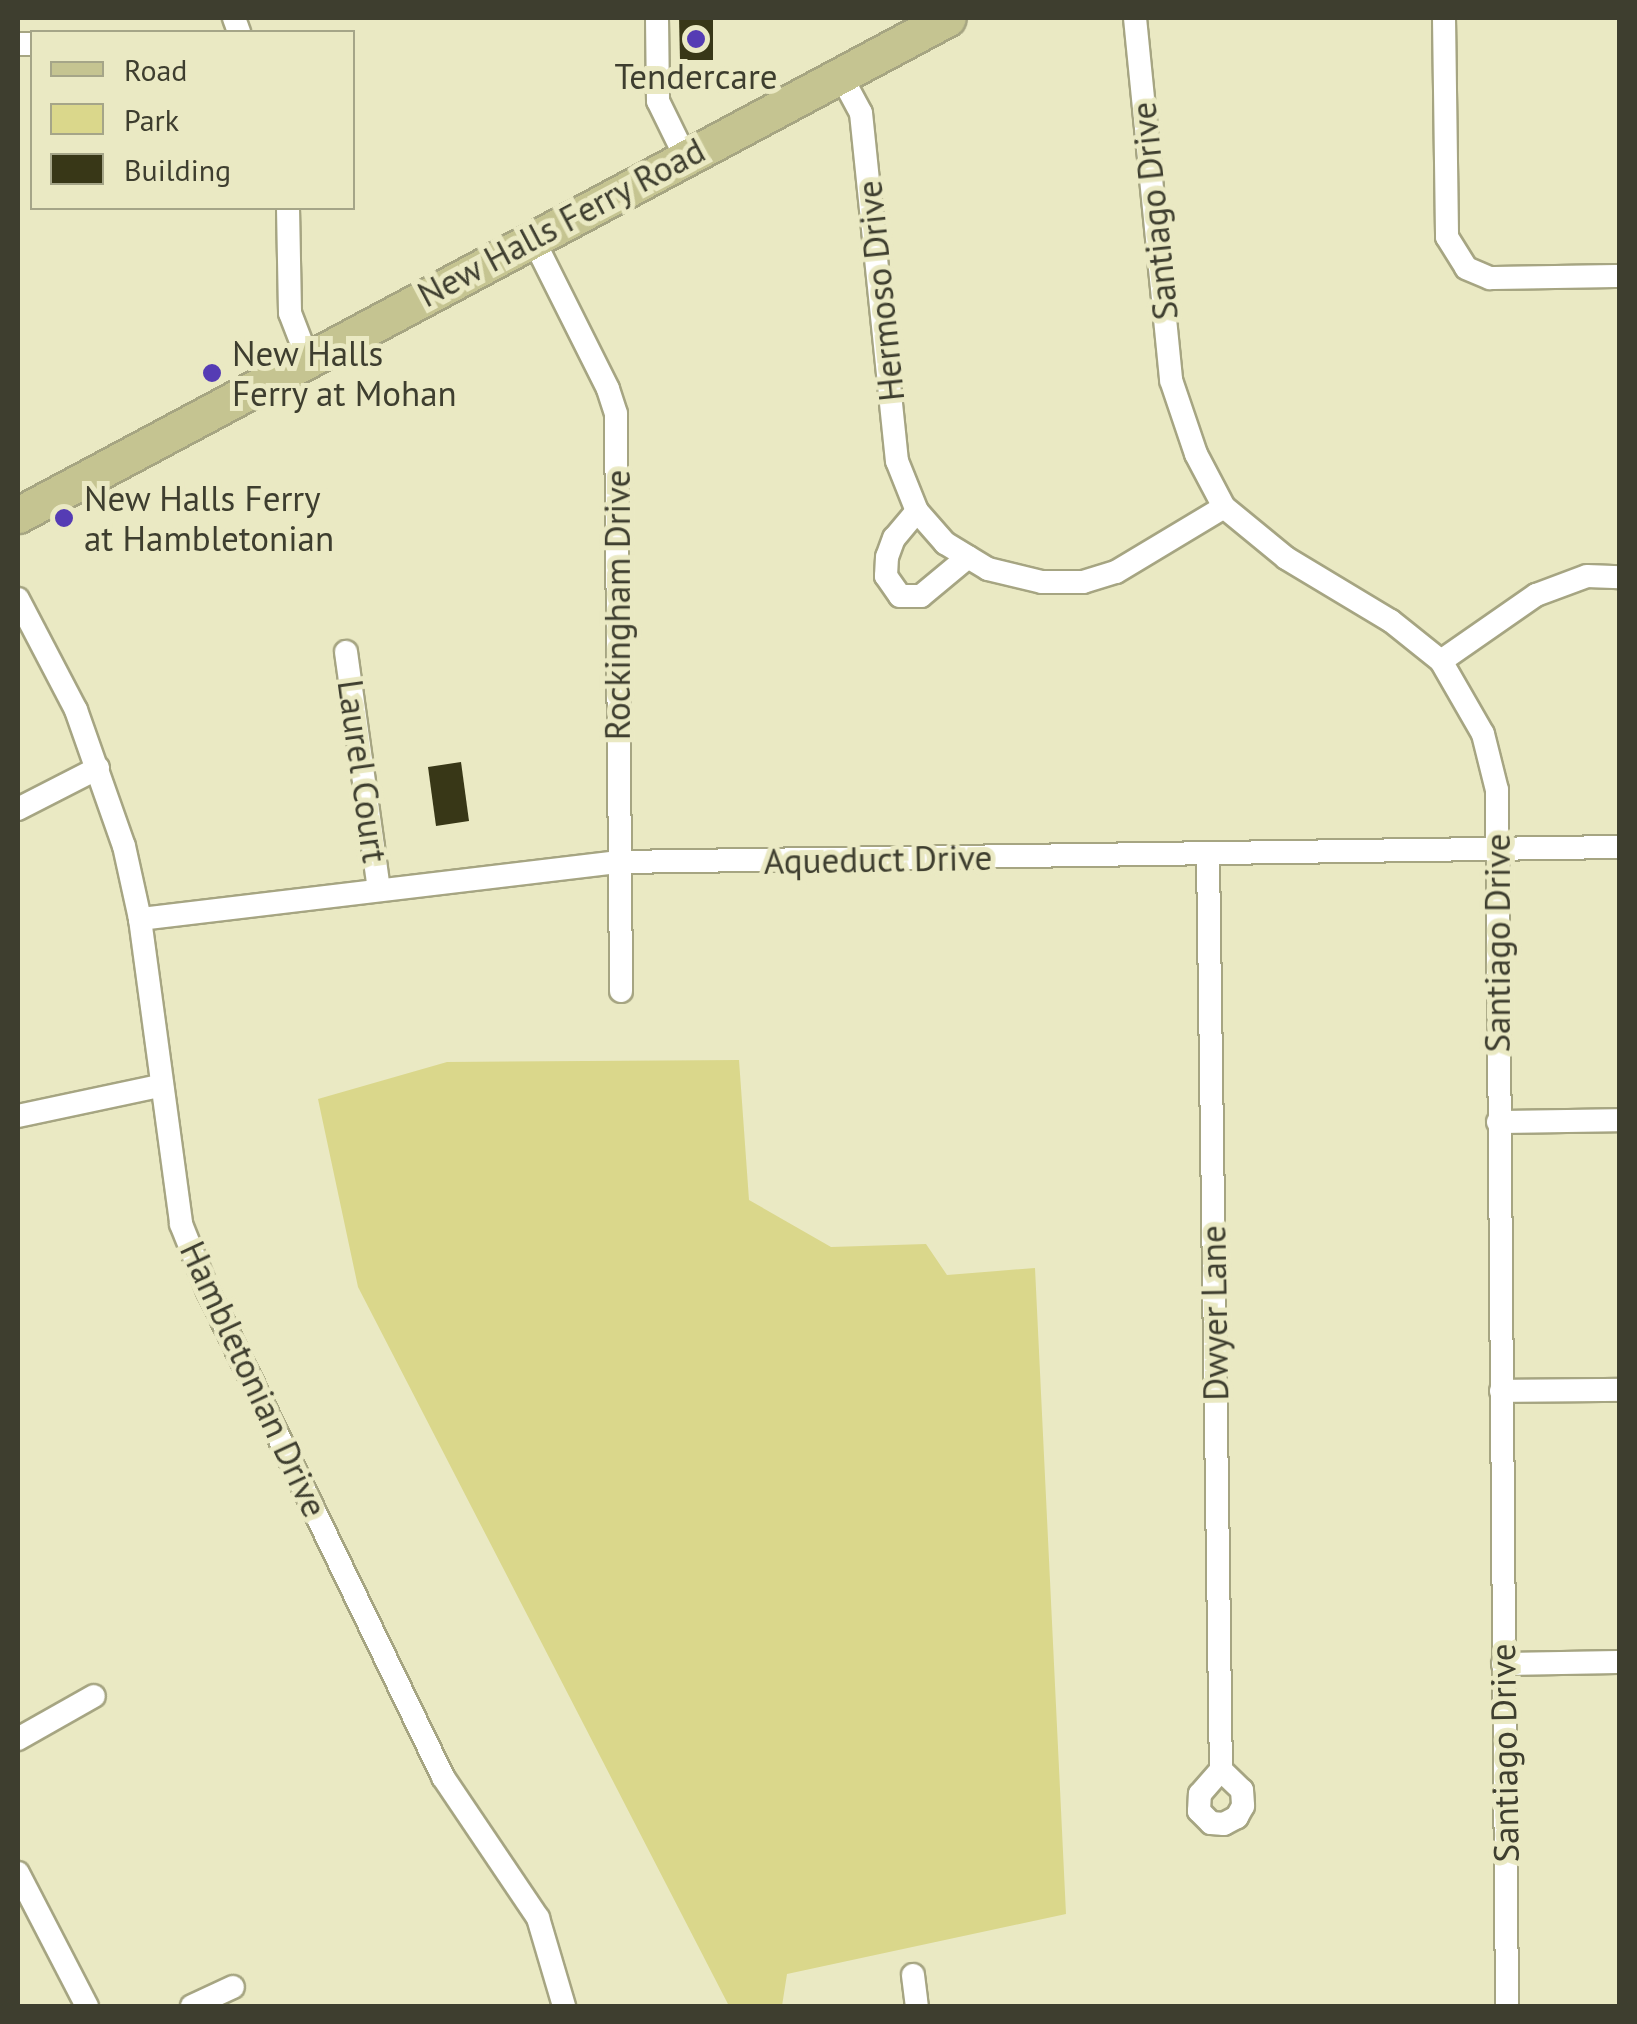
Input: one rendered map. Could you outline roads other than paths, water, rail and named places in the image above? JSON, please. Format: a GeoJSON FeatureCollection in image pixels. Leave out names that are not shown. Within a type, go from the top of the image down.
{"type":"FeatureCollection","features":[{"type":"Feature","properties":{"kind":"main road","name":"New Halls Ferry Road"},"geometry":{"type":"LineString","coordinates":[[18,515],[307,357],[948,18]]}},
{"type":"Feature","properties":{"kind":"street"},"geometry":{"type":"LineString","coordinates":[[657,18],[658,101],[685,156]]}},
{"type":"Feature","properties":{"kind":"street","name":"Santiago Drive"},"geometry":{"type":"LineString","coordinates":[[1135,18],[1171,380],[1196,454],[1224,507],[1286,558],[1392,621],[1441,661],[1484,734],[1497,790],[1507,2006]]}},
{"type":"Feature","properties":{"kind":"street"},"geometry":{"type":"LineString","coordinates":[[1444,18],[1448,237],[1466,268],[1490,278],[1620,276]]}},
{"type":"Feature","properties":{"kind":"street","name":"Hermoso Drive"},"geometry":{"type":"LineString","coordinates":[[840,74],[861,113],[897,461],[917,510],[945,542],[988,569],[1042,582],[1082,582],[1116,572],[1224,507]]}},
{"type":"Feature","properties":{"kind":"street"},"geometry":{"type":"LineString","coordinates":[[288,210],[290,313],[307,357]]}},
{"type":"Feature","properties":{"kind":"street","name":"Rockingham Drive"},"geometry":{"type":"LineString","coordinates":[[532,238],[608,389],[616,414],[621,991]]}},
{"type":"Feature","properties":{"kind":"street"},"geometry":{"type":"LineString","coordinates":[[917,510],[894,538],[887,557],[886,576],[900,596],[921,596],[968,557]]}},
{"type":"Feature","properties":{"kind":"street"},"geometry":{"type":"LineString","coordinates":[[1441,661],[1536,595],[1587,576],[1620,577]]}},
{"type":"Feature","properties":{"kind":"street","name":"Hambletonian Drive"},"geometry":{"type":"LineString","coordinates":[[18,600],[50,654],[98,768],[124,846],[140,920],[159,1086],[182,1224],[208,1291],[443,1777],[538,1918],[564,2006]]}},
{"type":"Feature","properties":{"kind":"street","name":"Laurel Court"},"geometry":{"type":"LineString","coordinates":[[346,652],[379,889]]}},
{"type":"Feature","properties":{"kind":"street"},"geometry":{"type":"LineString","coordinates":[[18,809],[98,768]]}},
{"type":"Feature","properties":{"kind":"street","name":"Aqueduct Drive"},"geometry":{"type":"LineString","coordinates":[[140,920],[618,862],[1620,847]]}},
{"type":"Feature","properties":{"kind":"street","name":"Dwyer Lane"},"geometry":{"type":"LineString","coordinates":[[1208,856],[1221,1770]]}},
{"type":"Feature","properties":{"kind":"street"},"geometry":{"type":"LineString","coordinates":[[18,1116],[159,1086]]}},
{"type":"Feature","properties":{"kind":"street"},"geometry":{"type":"LineString","coordinates":[[1498,1122],[1620,1120]]}},
{"type":"Feature","properties":{"kind":"street"},"geometry":{"type":"LineString","coordinates":[[1501,1390],[1620,1390]]}},
{"type":"Feature","properties":{"kind":"street"},"geometry":{"type":"LineString","coordinates":[[1503,1664],[1620,1662]]}},
{"type":"Feature","properties":{"kind":"street"},"geometry":{"type":"LineString","coordinates":[[18,1739],[94,1696]]}},
{"type":"Feature","properties":{"kind":"street"},"geometry":{"type":"LineString","coordinates":[[18,1873],[88,2006]]}},
{"type":"Feature","properties":{"kind":"street"},"geometry":{"type":"LineString","coordinates":[[913,1975],[917,2006]]}},
{"type":"Feature","properties":{"kind":"street"},"geometry":{"type":"LineString","coordinates":[[192,2006],[232,1986]]}},
{"type":"Feature","properties":{"kind":"place","name":"Tendercare"},"geometry":{"type":"Point","coordinates":[696,39]}},
{"type":"Feature","properties":{"kind":"place","name":"New Halls Ferry at Mohan"},"geometry":{"type":"Point","coordinates":[212,373]}},
{"type":"Feature","properties":{"kind":"place","name":"New Halls Ferry at Hambletonian"},"geometry":{"type":"Point","coordinates":[64,518]}}]}
